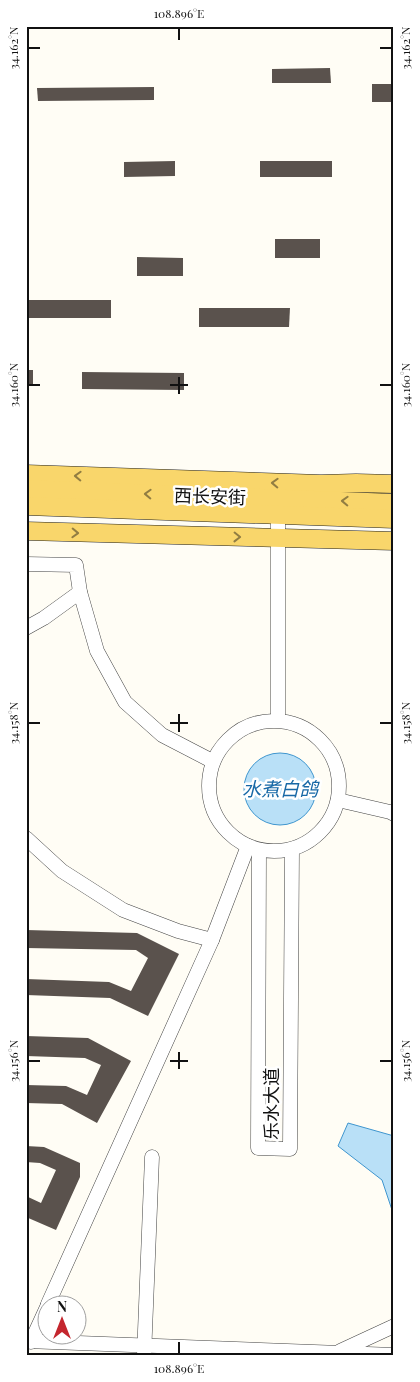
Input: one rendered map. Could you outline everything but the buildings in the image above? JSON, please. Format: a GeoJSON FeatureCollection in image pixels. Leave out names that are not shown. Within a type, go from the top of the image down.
{"type":"FeatureCollection","features":[{"type":"Feature","properties":{"kind":"main road"},"geometry":{"type":"LineString","coordinates":[[26,474],[321,484],[394,484]]}},
{"type":"Feature","properties":{"kind":"main road","name":"西长安街"},"geometry":{"type":"LineString","coordinates":[[26,489],[278,506],[394,519]]}},
{"type":"Feature","properties":{"kind":"main road","name":"西长安街"},"geometry":{"type":"LineString","coordinates":[[26,506],[278,506],[394,503]]}},
{"type":"Feature","properties":{"kind":"main road"},"geometry":{"type":"LineString","coordinates":[[26,531],[394,541]]}},
{"type":"Feature","properties":{"kind":"street"},"geometry":{"type":"LineString","coordinates":[[278,506],[278,719]]}},
{"type":"Feature","properties":{"kind":"street"},"geometry":{"type":"LineString","coordinates":[[26,564],[76,565],[80,592],[97,651],[125,702],[162,735],[212,761]]}},
{"type":"Feature","properties":{"kind":"street"},"geometry":{"type":"LineString","coordinates":[[26,628],[44,618],[80,592]]}},
{"type":"Feature","properties":{"kind":"street"},"geometry":{"type":"LineString","coordinates":[[278,719],[306,728],[322,741],[334,758],[339,778],[338,800],[332,816],[322,830],[308,842],[292,849],[276,851],[254,848],[231,836],[218,820],[210,801],[208,781],[212,761],[224,742],[242,728],[264,720],[278,719]]}},
{"type":"Feature","properties":{"kind":"street"},"geometry":{"type":"LineString","coordinates":[[338,800],[394,814]]}},
{"type":"Feature","properties":{"kind":"street"},"geometry":{"type":"LineString","coordinates":[[26,838],[62,871],[123,910],[178,931],[212,940]]}},
{"type":"Feature","properties":{"kind":"street"},"geometry":{"type":"LineString","coordinates":[[53,1294],[254,848]]}},
{"type":"Feature","properties":{"kind":"street","name":"乐水大道"},"geometry":{"type":"LineString","coordinates":[[254,848],[258,1148],[290,1149],[292,849]]}},
{"type":"Feature","properties":{"kind":"street"},"geometry":{"type":"LineString","coordinates":[[144,1351],[152,1157]]}},
{"type":"Feature","properties":{"kind":"street"},"geometry":{"type":"LineString","coordinates":[[38,1324],[29,1342],[144,1351],[394,1355]]}},
{"type":"Feature","properties":{"kind":"street"},"geometry":{"type":"LineString","coordinates":[[336,1353],[394,1326]]}},
{"type":"Feature","properties":{"kind":"water","name":"水煮白鸽"},"geometry":{"type":"Polygon","coordinates":[[[280,753],[300,759],[310,769],[316,789],[310,809],[300,819],[280,825],[260,819],[250,809],[244,789],[250,769],[260,759],[280,753]]]}},
{"type":"Feature","properties":{"kind":"water"},"geometry":{"type":"Polygon","coordinates":[[[348,1123],[394,1136],[394,1216],[382,1180],[338,1146],[348,1123]]]}}]}
